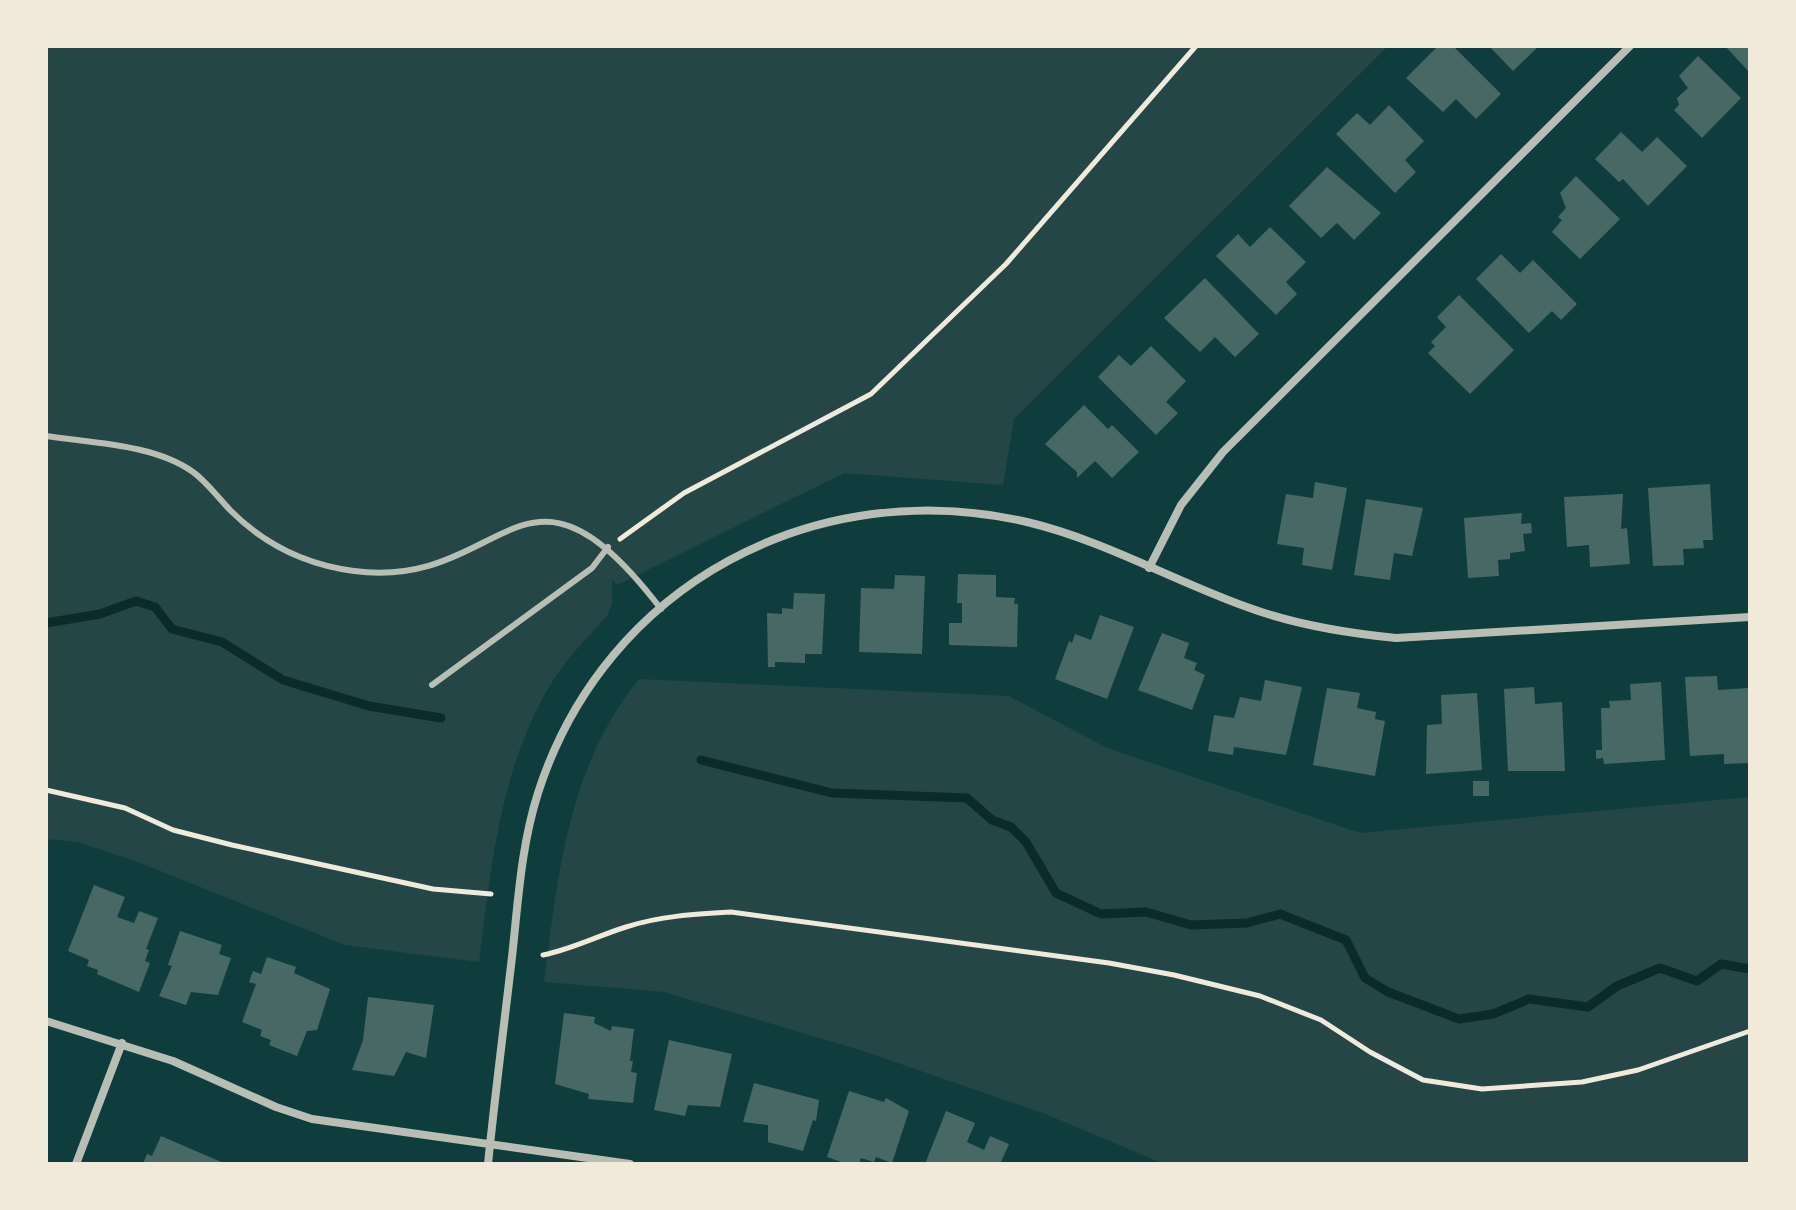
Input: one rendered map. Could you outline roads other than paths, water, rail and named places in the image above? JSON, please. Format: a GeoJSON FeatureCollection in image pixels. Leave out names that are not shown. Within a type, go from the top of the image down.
{"type":"FeatureCollection","features":[{"type":"Feature","properties":{"kind":"street"},"geometry":{"type":"LineString","coordinates":[[1149,568],[1181,505],[1223,452],[1630,46]]}},
{"type":"Feature","properties":{"kind":"street"},"geometry":{"type":"LineString","coordinates":[[488,1164],[523,858],[538,795],[557,743],[583,696],[615,653],[661,609],[750,547],[801,527],[860,515],[919,509],[975,513],[1030,523],[1296,623],[1396,638],[1750,617]]}},
{"type":"Feature","properties":{"kind":"street"},"geometry":{"type":"LineString","coordinates":[[46,1021],[173,1061],[276,1107],[312,1119],[630,1164]]}},
{"type":"Feature","properties":{"kind":"street"},"geometry":{"type":"LineString","coordinates":[[76,1164],[122,1043]]}},
{"type":"Feature","properties":{"kind":"lane"},"geometry":{"type":"LineString","coordinates":[[46,436],[142,452],[173,462],[193,472],[259,535],[321,565],[356,571],[419,570],[454,558],[520,524],[565,522],[608,547],[633,572],[661,609]]}},
{"type":"Feature","properties":{"kind":"lane"},"geometry":{"type":"LineString","coordinates":[[432,685],[592,568],[608,547]]}},
{"type":"Feature","properties":{"kind":"waterway"},"geometry":{"type":"LineString","coordinates":[[46,623],[100,614],[136,601],[155,607],[172,629],[222,642],[283,680],[369,706],[441,718]]}},
{"type":"Feature","properties":{"kind":"waterway"},"geometry":{"type":"LineString","coordinates":[[701,760],[832,793],[967,798],[992,820],[1011,827],[1026,842],[1056,893],[1101,914],[1146,912],[1191,925],[1247,923],[1280,914],[1346,940],[1365,978],[1388,992],[1459,1019],[1493,1014],[1529,999],[1588,1007],[1617,986],[1660,968],[1697,981],[1721,964],[1750,969]]}}]}
